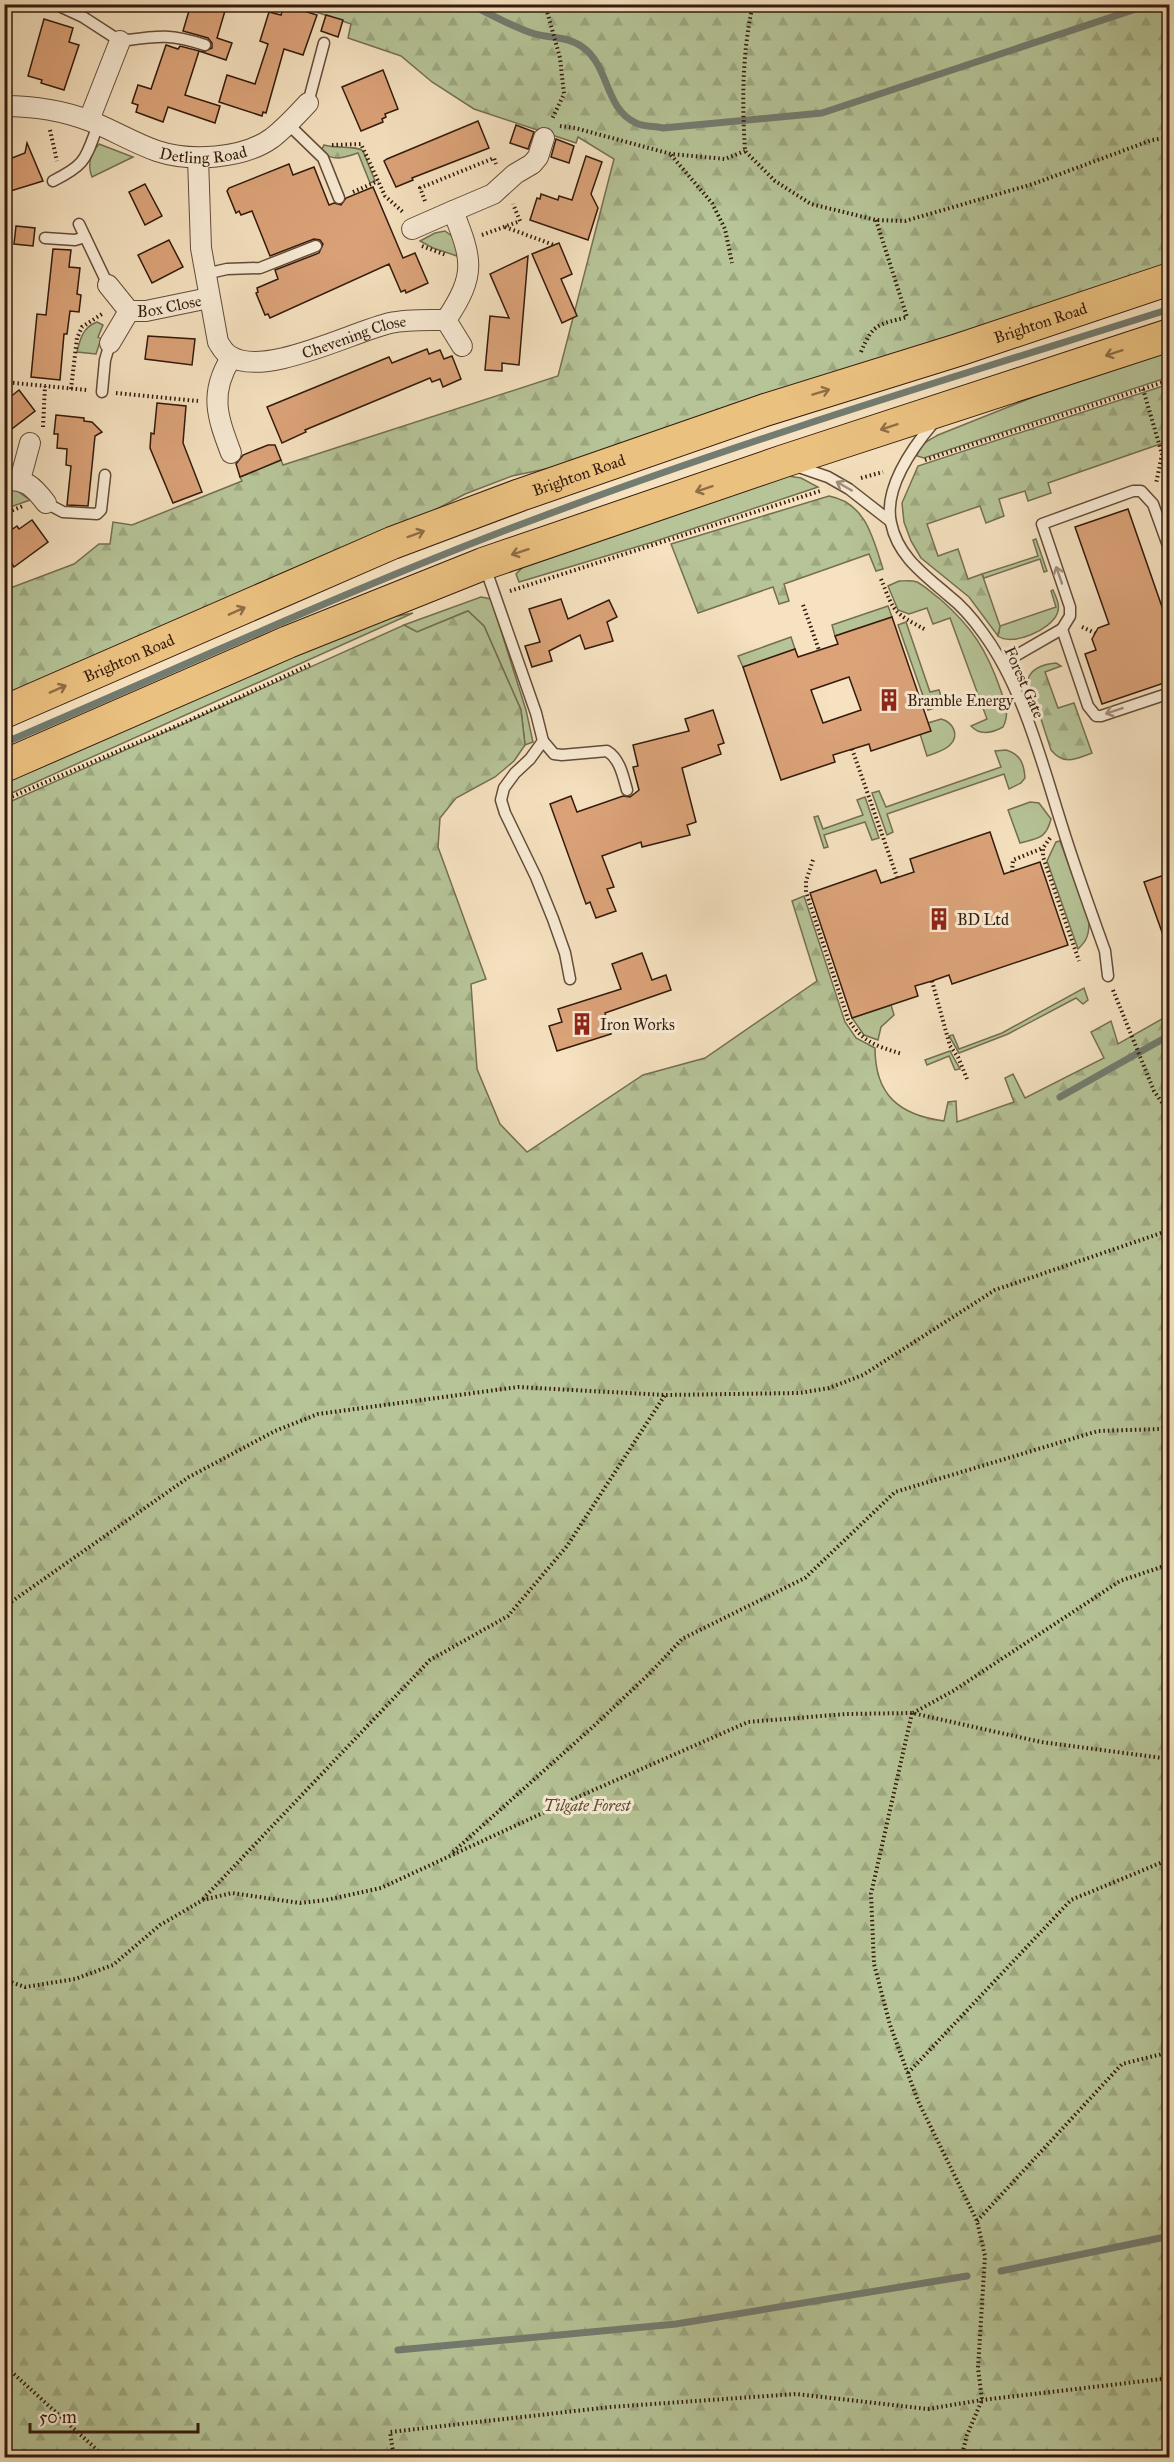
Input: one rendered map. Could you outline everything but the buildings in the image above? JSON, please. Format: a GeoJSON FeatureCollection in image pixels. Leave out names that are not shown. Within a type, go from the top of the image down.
{"type":"FeatureCollection","features":[{"type":"Feature","properties":{"kind":"main road","name":"Brighton Road"},"geometry":{"type":"LineString","coordinates":[[4,712],[392,543],[509,499],[765,410],[958,350],[1170,279]]}},
{"type":"Feature","properties":{"kind":"main road"},"geometry":{"type":"LineString","coordinates":[[4,766],[288,642],[488,577],[784,461],[1170,335]]}},
{"type":"Feature","properties":{"kind":"street"},"geometry":{"type":"LineString","coordinates":[[94,122],[120,41]]}},
{"type":"Feature","properties":{"kind":"street","name":"Detling Road"},"geometry":{"type":"LineString","coordinates":[[4,106],[50,111],[94,122],[157,151],[178,157],[198,158],[255,147],[270,140],[289,125],[308,104]]}},
{"type":"Feature","properties":{"kind":"street"},"geometry":{"type":"LineString","coordinates":[[409,221],[453,211],[493,194],[515,174],[532,164],[538,157],[546,134]]}},
{"type":"Feature","properties":{"kind":"street"},"geometry":{"type":"LineString","coordinates":[[198,158],[199,219],[205,274],[218,342],[224,352],[231,357],[222,372],[216,403],[219,423],[231,453]]}},
{"type":"Feature","properties":{"kind":"street"},"geometry":{"type":"LineString","coordinates":[[453,211],[469,254],[469,266],[456,305],[446,320],[462,346]]}},
{"type":"Feature","properties":{"kind":"street","name":"Box Close"},"geometry":{"type":"LineString","coordinates":[[108,285],[125,307],[146,311],[209,298]]}},
{"type":"Feature","properties":{"kind":"street","name":"Box Close"},"geometry":{"type":"LineString","coordinates":[[110,343],[125,307]]}},
{"type":"Feature","properties":{"kind":"street","name":"Chevening Close"},"geometry":{"type":"LineString","coordinates":[[231,357],[252,362],[294,356],[393,322],[446,320]]}},
{"type":"Feature","properties":{"kind":"street"},"geometry":{"type":"LineString","coordinates":[[30,443],[12,480],[31,486],[46,503]]}},
{"type":"Feature","properties":{"kind":"lane"},"geometry":{"type":"LineString","coordinates":[[55,4],[83,17],[120,41],[163,35],[205,45]]}},
{"type":"Feature","properties":{"kind":"lane"},"geometry":{"type":"LineString","coordinates":[[308,104],[324,43]]}},
{"type":"Feature","properties":{"kind":"lane"},"geometry":{"type":"LineString","coordinates":[[58,178],[82,163],[94,122]]}},
{"type":"Feature","properties":{"kind":"lane"},"geometry":{"type":"LineString","coordinates":[[289,125],[315,148],[322,158],[339,198]]}},
{"type":"Feature","properties":{"kind":"lane"},"geometry":{"type":"LineString","coordinates":[[80,224],[108,285]]}},
{"type":"Feature","properties":{"kind":"lane"},"geometry":{"type":"LineString","coordinates":[[45,238],[75,240],[85,237]]}},
{"type":"Feature","properties":{"kind":"lane"},"geometry":{"type":"LineString","coordinates":[[205,274],[227,269],[260,268],[316,246]]}},
{"type":"Feature","properties":{"kind":"lane"},"geometry":{"type":"LineString","coordinates":[[102,392],[105,360],[110,343]]}},
{"type":"Feature","properties":{"kind":"lane","name":"Forest Gate"},"geometry":{"type":"LineString","coordinates":[[947,408],[910,450],[893,491],[890,521],[905,555],[918,571],[968,614],[1003,663],[1029,728],[1105,951],[1108,976]]}},
{"type":"Feature","properties":{"kind":"lane"},"geometry":{"type":"LineString","coordinates":[[784,461],[819,473],[841,484],[860,496],[890,521]]}},
{"type":"Feature","properties":{"kind":"lane"},"geometry":{"type":"LineString","coordinates":[[46,503],[63,512],[97,514],[101,510],[105,475]]}},
{"type":"Feature","properties":{"kind":"lane"},"geometry":{"type":"LineString","coordinates":[[1003,663],[1062,629],[1070,616],[1070,607],[1042,524],[1133,491],[1141,491],[1153,504],[1170,551]]}},
{"type":"Feature","properties":{"kind":"lane"},"geometry":{"type":"LineString","coordinates":[[488,577],[536,713],[543,741],[554,754],[607,751],[614,755],[627,790]]}},
{"type":"Feature","properties":{"kind":"lane"},"geometry":{"type":"LineString","coordinates":[[1062,629],[1088,706],[1096,716],[1170,693]]}},
{"type":"Feature","properties":{"kind":"lane"},"geometry":{"type":"LineString","coordinates":[[543,741],[530,759],[515,772],[504,788],[501,800],[554,919],[565,953],[570,979]]}},
{"type":"Feature","properties":{"kind":"path"},"geometry":{"type":"LineString","coordinates":[[546,4],[560,58],[564,94],[546,134]]}},
{"type":"Feature","properties":{"kind":"path"},"geometry":{"type":"LineString","coordinates":[[753,4],[747,31],[742,100],[745,151],[775,181],[811,204],[876,220],[904,221],[1033,184],[1152,140],[1170,137]]}},
{"type":"Feature","properties":{"kind":"path"},"geometry":{"type":"LineString","coordinates":[[50,111],[49,121],[58,178]]}},
{"type":"Feature","properties":{"kind":"path"},"geometry":{"type":"LineString","coordinates":[[546,134],[560,126],[575,128],[671,154],[725,159],[745,151]]}},
{"type":"Feature","properties":{"kind":"path"},"geometry":{"type":"LineString","coordinates":[[315,148],[321,140],[339,146],[361,144],[388,201],[409,221]]}},
{"type":"Feature","properties":{"kind":"path"},"geometry":{"type":"LineString","coordinates":[[671,154],[712,204],[725,229],[732,263]]}},
{"type":"Feature","properties":{"kind":"path"},"geometry":{"type":"LineString","coordinates":[[339,198],[378,181]]}},
{"type":"Feature","properties":{"kind":"path"},"geometry":{"type":"LineString","coordinates":[[860,355],[868,333],[882,324],[907,317],[876,220]]}},
{"type":"Feature","properties":{"kind":"path"},"geometry":{"type":"LineString","coordinates":[[504,227],[554,245]]}},
{"type":"Feature","properties":{"kind":"path"},"geometry":{"type":"LineString","coordinates":[[70,389],[77,338],[82,327],[125,307]]}},
{"type":"Feature","properties":{"kind":"path"},"geometry":{"type":"LineString","coordinates":[[488,577],[508,591],[841,484],[902,468],[1170,380]]}},
{"type":"Feature","properties":{"kind":"path"},"geometry":{"type":"LineString","coordinates":[[4,382],[216,403]]}},
{"type":"Feature","properties":{"kind":"path"},"geometry":{"type":"LineString","coordinates":[[1143,389],[1162,454],[1155,486],[1147,495]]}},
{"type":"Feature","properties":{"kind":"path"},"geometry":{"type":"LineString","coordinates":[[881,579],[897,615],[926,630]]}},
{"type":"Feature","properties":{"kind":"path"},"geometry":{"type":"LineString","coordinates":[[803,605],[819,650]]}},
{"type":"Feature","properties":{"kind":"path"},"geometry":{"type":"LineString","coordinates":[[4,800],[188,721],[318,661]]}},
{"type":"Feature","properties":{"kind":"path"},"geometry":{"type":"LineString","coordinates":[[852,749],[897,877]]}},
{"type":"Feature","properties":{"kind":"path"},"geometry":{"type":"LineString","coordinates":[[1062,827],[1044,848],[1042,857],[1079,961]]}},
{"type":"Feature","properties":{"kind":"path"},"geometry":{"type":"LineString","coordinates":[[1012,872],[1013,860],[1044,848]]}},
{"type":"Feature","properties":{"kind":"path"},"geometry":{"type":"LineString","coordinates":[[813,860],[806,881],[806,892],[848,1020],[864,1040],[902,1054]]}},
{"type":"Feature","properties":{"kind":"path"},"geometry":{"type":"LineString","coordinates":[[1108,976],[1133,1045],[1154,1091],[1170,1114]]}},
{"type":"Feature","properties":{"kind":"path"},"geometry":{"type":"LineString","coordinates":[[932,981],[950,1046],[958,1057],[967,1080]]}},
{"type":"Feature","properties":{"kind":"path"},"geometry":{"type":"LineString","coordinates":[[4,1607],[189,1477],[274,1431],[318,1414],[518,1387],[665,1395],[799,1393],[829,1388],[863,1375],[995,1290],[1170,1230]]}},
{"type":"Feature","properties":{"kind":"path"},"geometry":{"type":"LineString","coordinates":[[4,1978],[25,1986],[75,1979],[113,1965],[160,1925],[202,1900],[430,1660],[508,1616],[567,1546],[665,1395]]}},
{"type":"Feature","properties":{"kind":"path"},"geometry":{"type":"LineString","coordinates":[[448,1857],[596,1724],[682,1639],[806,1578],[895,1492],[1098,1431],[1161,1429],[1170,1425]]}},
{"type":"Feature","properties":{"kind":"path"},"geometry":{"type":"LineString","coordinates":[[961,2457],[967,2435],[982,2400],[978,2368],[985,2256],[977,2221],[918,2101],[890,2025],[874,1964],[871,1894],[912,1713],[952,1691],[1120,1581],[1170,1564]]}},
{"type":"Feature","properties":{"kind":"path"},"geometry":{"type":"LineString","coordinates":[[202,1900],[232,1893],[300,1903],[381,1888],[594,1789],[748,1722],[846,1714],[912,1713],[1041,1742],[1170,1759]]}},
{"type":"Feature","properties":{"kind":"path"},"geometry":{"type":"LineString","coordinates":[[908,2073],[1071,1900],[1170,1859]]}},
{"type":"Feature","properties":{"kind":"path"},"geometry":{"type":"LineString","coordinates":[[977,2221],[1122,2064],[1170,2052]]}},
{"type":"Feature","properties":{"kind":"path"},"geometry":{"type":"LineString","coordinates":[[4,2365],[106,2457]]}},
{"type":"Feature","properties":{"kind":"path"},"geometry":{"type":"LineString","coordinates":[[394,2457],[390,2432],[610,2407],[796,2394],[928,2409],[982,2400],[1170,2378]]}},
{"type":"Feature","properties":{"kind":"green space"},"geometry":{"type":"Polygon","coordinates":[[[296,5],[1169,5],[1169,265],[555,467],[512,476],[465,494],[420,518],[5,699],[5,590],[74,564],[99,544],[110,544],[113,522],[132,525],[242,481],[240,477],[281,460],[283,465],[558,376],[614,159],[578,137],[576,143],[474,109],[432,82],[401,56],[348,38],[351,24],[296,5]]]}},
{"type":"Feature","properties":{"kind":"green space"},"geometry":{"type":"Polygon","coordinates":[[[99,144],[133,157],[92,177],[91,159],[99,144]]]}},
{"type":"Feature","properties":{"kind":"green space"},"geometry":{"type":"Polygon","coordinates":[[[324,145],[356,148],[363,151],[375,181],[370,183],[358,153],[334,158],[321,151],[324,145]]]}},
{"type":"Feature","properties":{"kind":"green space"},"geometry":{"type":"Polygon","coordinates":[[[445,231],[453,237],[459,253],[457,256],[420,241],[435,233],[445,231]]]}},
{"type":"Feature","properties":{"kind":"green space"},"geometry":{"type":"Polygon","coordinates":[[[97,322],[103,325],[98,337],[101,339],[96,354],[77,352],[85,330],[97,322]]]}},
{"type":"Feature","properties":{"kind":"green space"},"geometry":{"type":"Polygon","coordinates":[[[1169,346],[1169,377],[924,458],[917,456],[922,446],[938,435],[1129,359],[1169,346]]]}},
{"type":"Feature","properties":{"kind":"green space"},"geometry":{"type":"Polygon","coordinates":[[[1169,384],[1169,444],[1168,442],[1163,443],[1048,483],[1051,493],[1028,501],[1025,491],[999,499],[1004,516],[986,523],[980,506],[927,524],[938,556],[958,549],[968,579],[982,574],[1000,626],[998,636],[969,597],[921,558],[911,541],[904,522],[902,503],[918,466],[1169,384]]]}},
{"type":"Feature","properties":{"kind":"green space"},"geometry":{"type":"Polygon","coordinates":[[[782,475],[801,478],[818,487],[653,542],[519,582],[516,574],[527,563],[782,475]]]}},
{"type":"Feature","properties":{"kind":"green space"},"geometry":{"type":"Polygon","coordinates":[[[4,488],[13,488],[30,500],[5,509],[4,488]]]}},
{"type":"Feature","properties":{"kind":"green space"},"geometry":{"type":"Polygon","coordinates":[[[829,496],[842,500],[860,514],[871,534],[883,569],[876,571],[869,554],[784,584],[789,601],[779,604],[773,587],[698,613],[671,544],[829,496]]]}},
{"type":"Feature","properties":{"kind":"green space"},"geometry":{"type":"Polygon","coordinates":[[[1036,539],[1047,571],[1044,572],[1040,559],[984,578],[982,574],[1038,556],[1033,540],[1036,539]]]}},
{"type":"Feature","properties":{"kind":"green space"},"geometry":{"type":"Polygon","coordinates":[[[899,581],[915,581],[926,588],[951,609],[970,630],[984,651],[996,676],[1006,709],[1003,727],[986,732],[978,731],[971,726],[987,719],[950,618],[933,624],[927,608],[909,614],[898,610],[888,586],[899,581]]]}},
{"type":"Feature","properties":{"kind":"green space"},"geometry":{"type":"Polygon","coordinates":[[[1053,590],[1058,602],[1058,611],[1053,620],[1040,630],[1022,638],[1005,639],[998,636],[1000,626],[1056,607],[1051,591],[1053,590]]]}},
{"type":"Feature","properties":{"kind":"green space"},"geometry":{"type":"Polygon","coordinates":[[[481,597],[491,599],[526,710],[533,742],[525,745],[521,710],[484,626],[468,611],[417,632],[404,625],[481,597]]]}},
{"type":"Feature","properties":{"kind":"green space"},"geometry":{"type":"Polygon","coordinates":[[[888,606],[892,617],[835,636],[832,625],[888,606]]]}},
{"type":"Feature","properties":{"kind":"green space","name":"Tilgate Forest"},"geometry":{"type":"Polygon","coordinates":[[[468,611],[484,626],[521,710],[525,745],[514,761],[495,777],[456,798],[440,818],[438,847],[486,979],[471,984],[477,1069],[500,1124],[527,1152],[643,1075],[705,1058],[817,981],[792,901],[804,896],[845,1022],[856,1038],[875,1048],[879,1078],[885,1090],[902,1108],[914,1114],[944,1121],[948,1102],[956,1101],[957,1122],[1014,1102],[1005,1078],[1013,1074],[1025,1098],[1104,1058],[1091,1032],[1111,1021],[1118,1044],[1169,1015],[1169,2457],[5,2457],[5,804],[404,625],[417,632],[468,611]]]}},
{"type":"Feature","properties":{"kind":"green space"},"geometry":{"type":"Polygon","coordinates":[[[413,613],[5,796],[4,781],[372,621],[413,613]]]}},
{"type":"Feature","properties":{"kind":"green space"},"geometry":{"type":"Polygon","coordinates":[[[906,622],[930,692],[939,690],[944,705],[928,710],[898,625],[906,622]]]}},
{"type":"Feature","properties":{"kind":"green space"},"geometry":{"type":"Polygon","coordinates":[[[791,637],[795,649],[743,667],[738,656],[791,637]]]}},
{"type":"Feature","properties":{"kind":"green space"},"geometry":{"type":"Polygon","coordinates":[[[1056,663],[1061,666],[1045,672],[1058,708],[1074,703],[1092,753],[1070,760],[1061,758],[1051,750],[1028,679],[1036,669],[1043,665],[1056,663]]]}},
{"type":"Feature","properties":{"kind":"green space"},"geometry":{"type":"Polygon","coordinates":[[[941,719],[954,729],[953,741],[948,747],[927,756],[920,734],[928,723],[941,719]]]}},
{"type":"Feature","properties":{"kind":"green space"},"geometry":{"type":"Polygon","coordinates":[[[1006,750],[1018,757],[1024,768],[1025,778],[1021,783],[1009,789],[1004,774],[887,814],[893,832],[887,835],[872,793],[879,791],[886,807],[1001,767],[995,751],[1006,750]]]}},
{"type":"Feature","properties":{"kind":"green space"},"geometry":{"type":"Polygon","coordinates":[[[865,797],[879,838],[872,840],[865,822],[824,835],[828,847],[824,848],[814,817],[818,816],[823,829],[863,815],[857,800],[865,797]]]}},
{"type":"Feature","properties":{"kind":"green space"},"geometry":{"type":"Polygon","coordinates":[[[1030,802],[1039,803],[1051,819],[1044,834],[1020,843],[1008,810],[1030,802]]]}},
{"type":"Feature","properties":{"kind":"green space"},"geometry":{"type":"Polygon","coordinates":[[[1060,841],[1089,921],[1087,936],[1078,949],[1047,861],[1056,842],[1060,841]]]}},
{"type":"Feature","properties":{"kind":"green space"},"geometry":{"type":"Polygon","coordinates":[[[1084,988],[1088,1000],[1083,1004],[1076,998],[1008,1034],[959,1053],[949,1036],[953,1035],[959,1049],[1002,1033],[1084,988]]]}},
{"type":"Feature","properties":{"kind":"green space"},"geometry":{"type":"Polygon","coordinates":[[[891,1005],[894,1015],[881,1027],[878,1040],[864,1035],[852,1018],[891,1005]]]}},
{"type":"Feature","properties":{"kind":"green space"},"geometry":{"type":"Polygon","coordinates":[[[950,1051],[960,1069],[955,1070],[949,1056],[927,1065],[925,1060],[950,1051]]]}},
{"type":"Feature","properties":{"kind":"waterway"},"geometry":{"type":"LineString","coordinates":[[470,4],[529,32],[578,44],[593,57],[613,99],[626,117],[645,126],[663,128],[822,113],[1151,4]]}},
{"type":"Feature","properties":{"kind":"waterway"},"geometry":{"type":"LineString","coordinates":[[4,743],[409,568],[546,515],[778,433],[1170,309]]}},
{"type":"Feature","properties":{"kind":"waterway"},"geometry":{"type":"LineString","coordinates":[[1060,1097],[1170,1035]]}},
{"type":"Feature","properties":{"kind":"waterway"},"geometry":{"type":"LineString","coordinates":[[1001,2271],[1170,2236]]}},
{"type":"Feature","properties":{"kind":"waterway"},"geometry":{"type":"LineString","coordinates":[[398,2350],[676,2324],[967,2276]]}},
{"type":"Feature","properties":{"kind":"place","name":"Bramble Energy"},"geometry":{"type":"Point","coordinates":[889,700]}},
{"type":"Feature","properties":{"kind":"place","name":"BD Ltd"},"geometry":{"type":"Point","coordinates":[939,919]}},
{"type":"Feature","properties":{"kind":"place","name":"Iron Works"},"geometry":{"type":"Point","coordinates":[582,1024]}}]}
